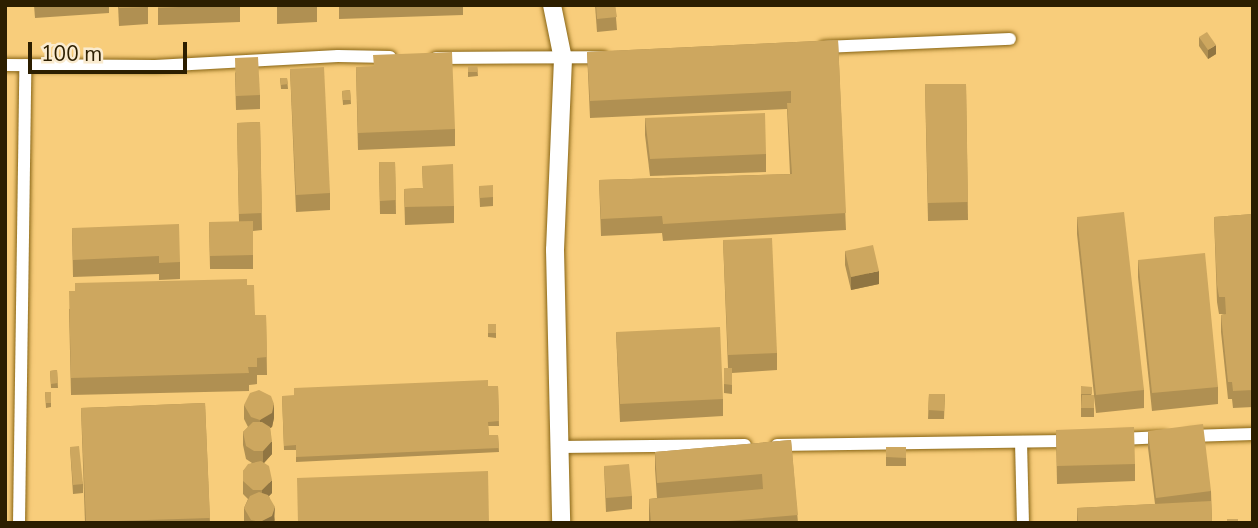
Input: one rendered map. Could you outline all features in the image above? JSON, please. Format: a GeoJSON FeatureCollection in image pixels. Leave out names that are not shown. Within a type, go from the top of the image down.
{"type":"FeatureCollection","features":[{"type":"Feature","properties":{"kind":"street"},"geometry":{"type":"LineString","coordinates":[[552,5],[563,58],[555,250],[561,523]]}},
{"type":"Feature","properties":{"kind":"street"},"geometry":{"type":"LineString","coordinates":[[809,48],[1010,39]]}},
{"type":"Feature","properties":{"kind":"street"},"geometry":{"type":"LineString","coordinates":[[420,57],[618,56]]}},
{"type":"Feature","properties":{"kind":"street"},"geometry":{"type":"LineString","coordinates":[[5,65],[155,66],[338,57],[407,57]]}},
{"type":"Feature","properties":{"kind":"street"},"geometry":{"type":"LineString","coordinates":[[19,523],[25,65]]}},
{"type":"Feature","properties":{"kind":"street"},"geometry":{"type":"LineString","coordinates":[[1103,439],[1253,434]]}},
{"type":"Feature","properties":{"kind":"street"},"geometry":{"type":"LineString","coordinates":[[559,447],[1089,440]]}},
{"type":"Feature","properties":{"kind":"street"},"geometry":{"type":"LineString","coordinates":[[1021,442],[1023,523]]}},
{"type":"Feature","properties":{"kind":"shaded area"},"geometry":{"type":"Polygon","coordinates":[[[5,5],[1253,5],[1253,523],[5,523],[5,5]]]}},
{"type":"Feature","properties":{"kind":"building"},"geometry":{"type":"Polygon","coordinates":[[[119,5],[148,5],[148,7],[119,8],[119,5]]]}},
{"type":"Feature","properties":{"kind":"building"},"geometry":{"type":"Polygon","coordinates":[[[158,5],[220,5],[158,8],[158,5]]]}},
{"type":"Feature","properties":{"kind":"building"},"geometry":{"type":"Polygon","coordinates":[[[596,5],[615,5],[617,17],[597,19],[596,5]]]}},
{"type":"Feature","properties":{"kind":"building"},"geometry":{"type":"Polygon","coordinates":[[[1207,32],[1216,45],[1208,50],[1199,37],[1207,32]]]}},
{"type":"Feature","properties":{"kind":"building"},"geometry":{"type":"Polygon","coordinates":[[[838,40],[846,213],[663,224],[662,216],[601,219],[599,180],[792,174],[787,103],[791,103],[791,91],[590,101],[587,52],[838,40]]]}},
{"type":"Feature","properties":{"kind":"building"},"geometry":{"type":"Polygon","coordinates":[[[452,52],[455,129],[358,133],[356,67],[374,66],[373,55],[452,52]]]}},
{"type":"Feature","properties":{"kind":"building"},"geometry":{"type":"Polygon","coordinates":[[[258,57],[260,95],[236,96],[235,58],[258,57]]]}},
{"type":"Feature","properties":{"kind":"building"},"geometry":{"type":"Polygon","coordinates":[[[468,66],[477,66],[478,72],[468,72],[468,66]]]}},
{"type":"Feature","properties":{"kind":"building"},"geometry":{"type":"Polygon","coordinates":[[[324,67],[330,193],[296,195],[290,69],[324,67]]]}},
{"type":"Feature","properties":{"kind":"building"},"geometry":{"type":"Polygon","coordinates":[[[280,78],[287,78],[288,84],[281,85],[280,78]]]}},
{"type":"Feature","properties":{"kind":"building"},"geometry":{"type":"Polygon","coordinates":[[[925,84],[966,84],[968,202],[928,203],[925,84]]]}},
{"type":"Feature","properties":{"kind":"building"},"geometry":{"type":"Polygon","coordinates":[[[350,90],[351,100],[343,100],[342,91],[350,90]]]}},
{"type":"Feature","properties":{"kind":"building"},"geometry":{"type":"Polygon","coordinates":[[[765,113],[766,154],[650,159],[645,118],[765,113]]]}},
{"type":"Feature","properties":{"kind":"building"},"geometry":{"type":"Polygon","coordinates":[[[260,122],[262,213],[239,214],[237,123],[260,122]]]}},
{"type":"Feature","properties":{"kind":"building"},"geometry":{"type":"Polygon","coordinates":[[[379,162],[395,162],[396,200],[380,201],[379,162]]]}},
{"type":"Feature","properties":{"kind":"building"},"geometry":{"type":"Polygon","coordinates":[[[453,164],[454,206],[405,207],[404,189],[423,188],[422,166],[453,164]]]}},
{"type":"Feature","properties":{"kind":"building"},"geometry":{"type":"Polygon","coordinates":[[[493,185],[493,197],[480,198],[479,186],[493,185]]]}},
{"type":"Feature","properties":{"kind":"building"},"geometry":{"type":"Polygon","coordinates":[[[1124,212],[1144,390],[1096,395],[1077,217],[1124,212]]]}},
{"type":"Feature","properties":{"kind":"building"},"geometry":{"type":"Polygon","coordinates":[[[1253,214],[1253,390],[1233,391],[1232,382],[1228,382],[1221,315],[1226,314],[1225,297],[1219,297],[1217,285],[1214,217],[1253,214]]]}},
{"type":"Feature","properties":{"kind":"building"},"geometry":{"type":"Polygon","coordinates":[[[253,221],[253,255],[210,256],[209,222],[253,221]]]}},
{"type":"Feature","properties":{"kind":"building"},"geometry":{"type":"Polygon","coordinates":[[[179,224],[180,262],[159,263],[159,256],[73,260],[72,228],[179,224]]]}},
{"type":"Feature","properties":{"kind":"building"},"geometry":{"type":"Polygon","coordinates":[[[772,238],[777,353],[728,355],[723,240],[772,238]]]}},
{"type":"Feature","properties":{"kind":"building"},"geometry":{"type":"Polygon","coordinates":[[[873,245],[879,271],[851,277],[845,251],[873,245]]]}},
{"type":"Feature","properties":{"kind":"building"},"geometry":{"type":"Polygon","coordinates":[[[1205,253],[1218,387],[1152,393],[1138,260],[1205,253]]]}},
{"type":"Feature","properties":{"kind":"building"},"geometry":{"type":"Polygon","coordinates":[[[247,279],[247,285],[254,285],[255,315],[266,315],[267,357],[257,358],[257,367],[248,367],[249,373],[71,378],[69,291],[75,291],[75,283],[247,279]]]}},
{"type":"Feature","properties":{"kind":"building"},"geometry":{"type":"Polygon","coordinates":[[[488,324],[496,324],[496,333],[488,333],[488,324]]]}},
{"type":"Feature","properties":{"kind":"building"},"geometry":{"type":"Polygon","coordinates":[[[720,327],[723,399],[620,404],[616,332],[720,327]]]}},
{"type":"Feature","properties":{"kind":"building"},"geometry":{"type":"Polygon","coordinates":[[[724,368],[732,368],[732,385],[724,384],[724,368]]]}},
{"type":"Feature","properties":{"kind":"building"},"geometry":{"type":"Polygon","coordinates":[[[57,370],[58,383],[51,384],[50,371],[57,370]]]}},
{"type":"Feature","properties":{"kind":"building"},"geometry":{"type":"Polygon","coordinates":[[[488,380],[488,386],[498,386],[499,421],[488,422],[489,435],[498,435],[499,448],[296,457],[296,445],[284,446],[282,396],[294,396],[294,388],[488,380]]]}},
{"type":"Feature","properties":{"kind":"building"},"geometry":{"type":"Polygon","coordinates":[[[1081,386],[1092,387],[1092,394],[1081,394],[1081,386]]]}},
{"type":"Feature","properties":{"kind":"building"},"geometry":{"type":"Polygon","coordinates":[[[259,390],[271,396],[274,404],[272,413],[260,420],[251,417],[244,405],[250,393],[259,390]]]}},
{"type":"Feature","properties":{"kind":"building"},"geometry":{"type":"Polygon","coordinates":[[[45,392],[51,392],[51,403],[46,403],[45,392]]]}},
{"type":"Feature","properties":{"kind":"building"},"geometry":{"type":"Polygon","coordinates":[[[929,394],[945,394],[944,411],[928,410],[929,394]]]}},
{"type":"Feature","properties":{"kind":"building"},"geometry":{"type":"Polygon","coordinates":[[[1082,395],[1094,395],[1094,408],[1081,408],[1082,395]]]}},
{"type":"Feature","properties":{"kind":"building"},"geometry":{"type":"Polygon","coordinates":[[[205,403],[210,518],[86,522],[81,408],[205,403]]]}},
{"type":"Feature","properties":{"kind":"building"},"geometry":{"type":"Polygon","coordinates":[[[253,422],[262,422],[270,427],[272,441],[263,451],[254,451],[246,446],[243,432],[253,422]]]}},
{"type":"Feature","properties":{"kind":"building"},"geometry":{"type":"Polygon","coordinates":[[[1203,424],[1211,491],[1156,498],[1148,431],[1203,424]]]}},
{"type":"Feature","properties":{"kind":"building"},"geometry":{"type":"Polygon","coordinates":[[[1134,427],[1135,464],[1057,466],[1056,430],[1134,427]]]}},
{"type":"Feature","properties":{"kind":"building"},"geometry":{"type":"Polygon","coordinates":[[[791,440],[798,515],[704,523],[651,523],[649,499],[763,489],[762,474],[657,483],[655,452],[791,440]]]}},
{"type":"Feature","properties":{"kind":"building"},"geometry":{"type":"Polygon","coordinates":[[[79,446],[83,484],[73,485],[70,447],[79,446]]]}},
{"type":"Feature","properties":{"kind":"building"},"geometry":{"type":"Polygon","coordinates":[[[886,447],[906,447],[906,458],[886,457],[886,447]]]}},
{"type":"Feature","properties":{"kind":"building"},"geometry":{"type":"Polygon","coordinates":[[[261,461],[269,466],[272,480],[262,490],[253,490],[243,481],[243,471],[248,464],[261,461]]]}},
{"type":"Feature","properties":{"kind":"building"},"geometry":{"type":"Polygon","coordinates":[[[629,464],[632,496],[606,498],[604,466],[629,464]]]}},
{"type":"Feature","properties":{"kind":"building"},"geometry":{"type":"Polygon","coordinates":[[[488,471],[489,523],[298,523],[297,478],[488,471]]]}},
{"type":"Feature","properties":{"kind":"building"},"geometry":{"type":"Polygon","coordinates":[[[259,492],[268,495],[275,507],[272,516],[260,522],[251,520],[244,508],[250,496],[259,492]]]}},
{"type":"Feature","properties":{"kind":"building"},"geometry":{"type":"Polygon","coordinates":[[[1211,501],[1212,523],[1078,523],[1077,508],[1211,501]]]}},
{"type":"Feature","properties":{"kind":"building"},"geometry":{"type":"Polygon","coordinates":[[[1227,519],[1238,519],[1238,523],[1227,523],[1227,519]]]}}]}
